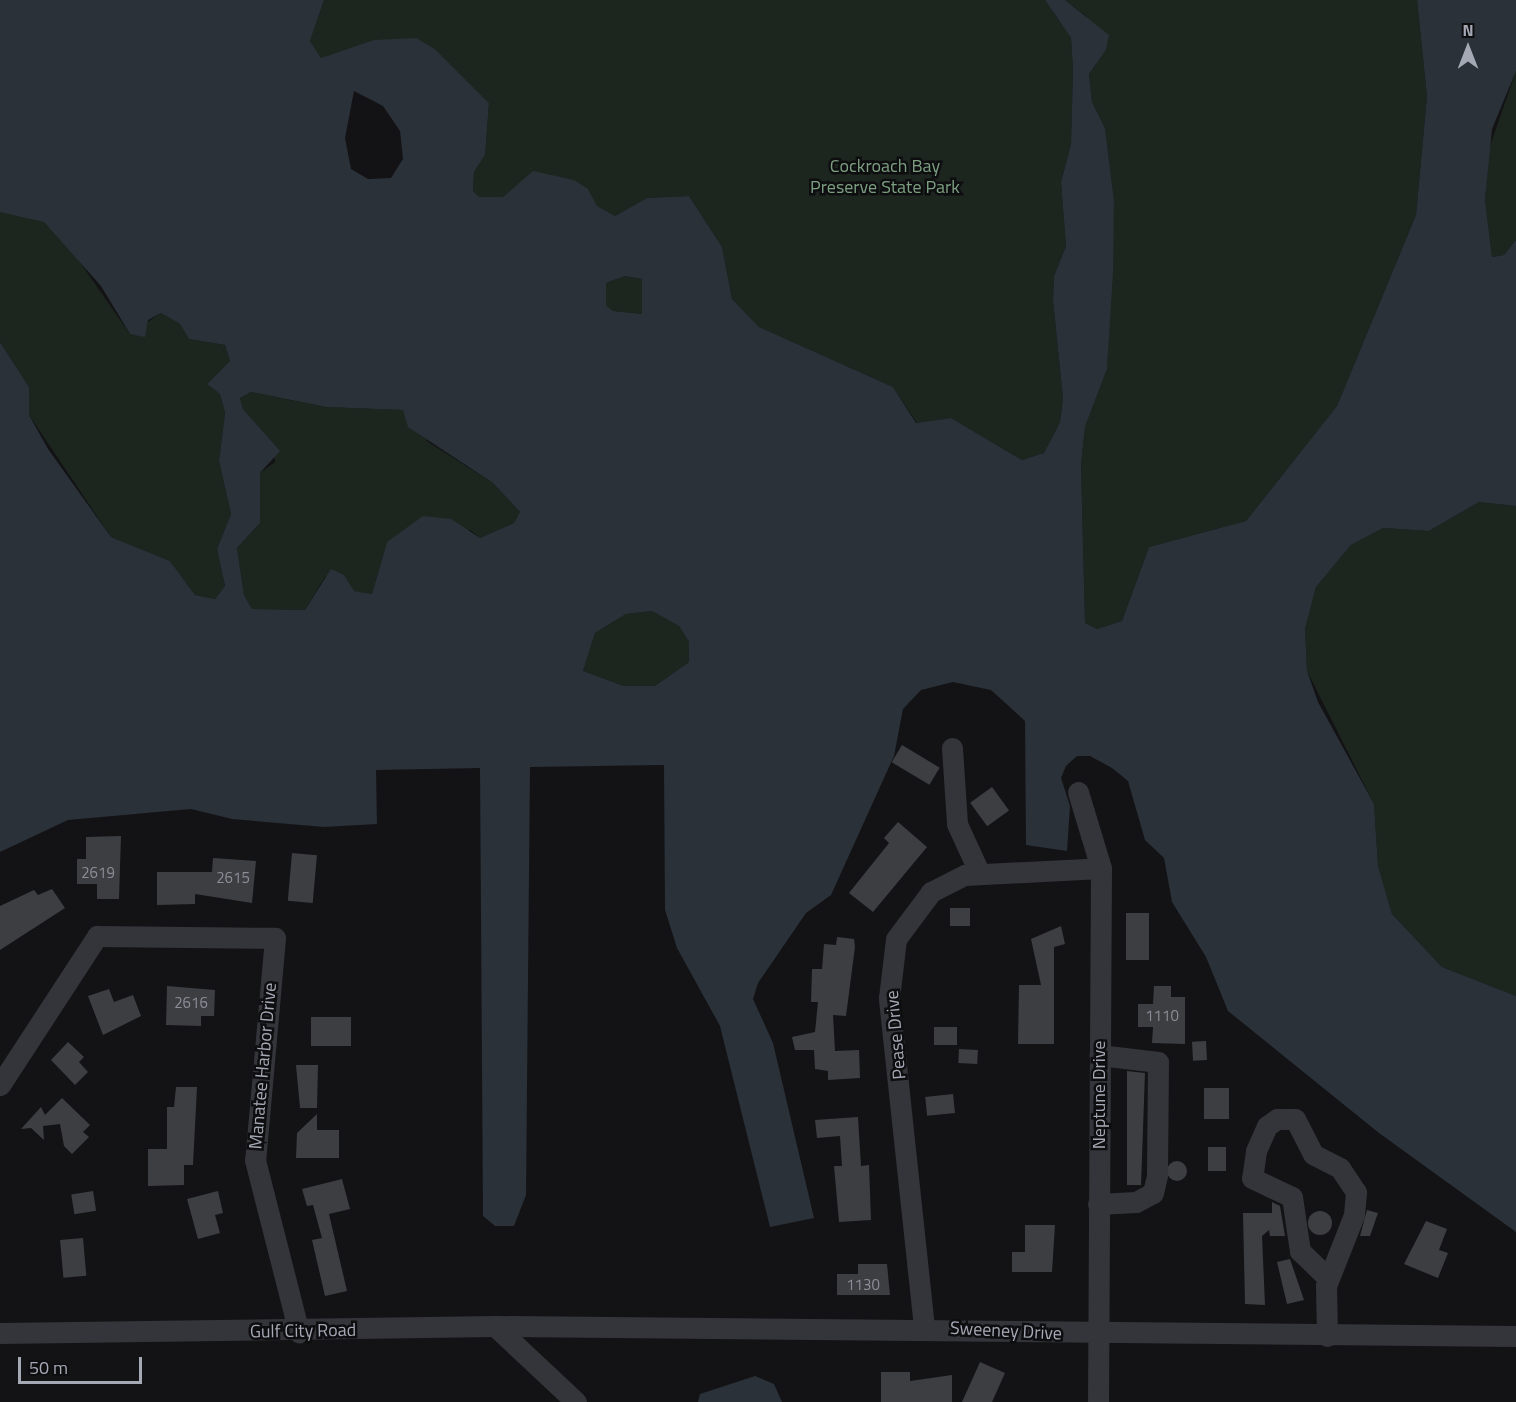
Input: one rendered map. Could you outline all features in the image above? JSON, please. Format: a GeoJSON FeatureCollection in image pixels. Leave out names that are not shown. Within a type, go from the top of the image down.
{"type":"FeatureCollection","features":[{"type":"Feature","properties":{"kind":"street"},"geometry":{"type":"LineString","coordinates":[[952,748],[957,824],[979,872]]}},
{"type":"Feature","properties":{"kind":"street","name":"Neptune Drive"},"geometry":{"type":"LineString","coordinates":[[1078,792],[1101,868],[1098,1402]]}},
{"type":"Feature","properties":{"kind":"street","name":"Pease Drive"},"geometry":{"type":"LineString","coordinates":[[924,1327],[889,998],[896,939],[930,892],[979,872],[1101,868]]}},
{"type":"Feature","properties":{"kind":"street","name":"Manatee Harbor Drive"},"geometry":{"type":"LineString","coordinates":[[0,1085],[97,936],[275,938],[255,1160],[299,1332]]}},
{"type":"Feature","properties":{"kind":"street"},"geometry":{"type":"LineString","coordinates":[[1098,1204],[1136,1202],[1153,1194],[1157,1175],[1158,1062],[1099,1055]]}},
{"type":"Feature","properties":{"kind":"street"},"geometry":{"type":"LineString","coordinates":[[1327,1336],[1328,1278],[1354,1215],[1353,1181],[1313,1154],[1295,1119],[1277,1119],[1267,1126],[1256,1151],[1252,1178],[1292,1197],[1300,1251],[1328,1278]]}},
{"type":"Feature","properties":{"kind":"street"},"geometry":{"type":"LineString","coordinates":[[495,1326],[576,1402]]}},
{"type":"Feature","properties":{"kind":"street","name":"Sweeney Drive"},"geometry":{"type":"LineString","coordinates":[[495,1326],[924,1327],[1097,1335],[1516,1336]]}},
{"type":"Feature","properties":{"kind":"street","name":"Gulf City Road"},"geometry":{"type":"LineString","coordinates":[[0,1333],[299,1332],[495,1326]]}},
{"type":"Feature","properties":{"kind":"green space","name":"Cockroach Bay Preserve State Park"},"geometry":{"type":"Polygon","coordinates":[[[324,0],[1045,0],[1071,38],[1073,69],[1071,144],[1061,182],[1066,246],[1054,276],[1053,300],[1063,398],[1060,422],[1044,453],[1022,460],[951,418],[917,423],[893,387],[759,327],[732,299],[722,247],[689,196],[647,198],[615,216],[596,206],[588,189],[515,187],[503,197],[479,197],[473,191],[474,172],[485,155],[489,103],[435,49],[355,47],[321,58],[310,41],[324,0]]]}},
{"type":"Feature","properties":{"kind":"green space"},"geometry":{"type":"Polygon","coordinates":[[[1065,0],[1417,0],[1427,96],[1416,215],[1337,406],[1246,521],[1149,547],[1122,621],[1097,629],[1085,623],[1081,465],[1085,427],[1107,369],[1114,200],[1105,128],[1092,102],[1089,74],[1106,50],[1086,16],[1065,0]]]}},
{"type":"Feature","properties":{"kind":"green space"},"geometry":{"type":"Polygon","coordinates":[[[1516,71],[1516,240],[1504,255],[1492,257],[1485,199],[1489,149],[1516,71]]]}},
{"type":"Feature","properties":{"kind":"green space"},"geometry":{"type":"Polygon","coordinates":[[[8,210],[44,222],[68,245],[130,334],[161,313],[180,324],[189,339],[225,345],[230,361],[207,384],[220,394],[225,413],[219,461],[231,514],[217,549],[225,586],[215,599],[195,595],[170,561],[111,537],[29,415],[29,387],[0,342],[0,212],[8,210]]]}},
{"type":"Feature","properties":{"kind":"green space"},"geometry":{"type":"Polygon","coordinates":[[[625,276],[642,279],[642,314],[613,311],[606,305],[606,283],[625,276]]]}},
{"type":"Feature","properties":{"kind":"green space"},"geometry":{"type":"Polygon","coordinates":[[[251,392],[326,407],[403,410],[428,442],[493,483],[520,512],[514,523],[480,538],[470,530],[387,542],[372,594],[353,591],[344,575],[325,577],[305,610],[252,609],[244,595],[237,548],[260,523],[260,473],[275,462],[272,442],[243,409],[240,398],[251,392]]]}},
{"type":"Feature","properties":{"kind":"green space"},"geometry":{"type":"Polygon","coordinates":[[[1479,502],[1516,506],[1516,996],[1442,967],[1392,914],[1378,866],[1374,804],[1307,671],[1305,629],[1316,587],[1351,545],[1383,528],[1429,531],[1479,502]]]}},
{"type":"Feature","properties":{"kind":"green space"},"geometry":{"type":"Polygon","coordinates":[[[652,611],[679,626],[689,642],[689,662],[655,686],[624,686],[583,671],[595,633],[626,614],[652,611]]]}},
{"type":"Feature","properties":{"kind":"shaded area"},"geometry":{"type":"Polygon","coordinates":[[[0,0],[324,0],[310,41],[321,58],[374,40],[416,38],[435,49],[489,103],[485,155],[474,172],[473,191],[479,197],[503,197],[533,171],[574,180],[588,189],[597,206],[615,216],[647,198],[689,196],[722,247],[732,299],[759,327],[893,387],[916,423],[951,418],[1022,460],[1044,453],[1060,422],[1063,398],[1053,300],[1054,276],[1066,246],[1061,182],[1071,144],[1073,69],[1071,38],[1045,0],[1065,0],[1109,35],[1106,50],[1089,74],[1092,102],[1105,128],[1114,200],[1113,272],[1107,369],[1085,427],[1081,465],[1085,623],[1097,629],[1122,621],[1149,547],[1246,521],[1337,406],[1416,215],[1427,96],[1417,0],[1516,0],[1516,71],[1492,129],[1485,199],[1492,257],[1504,255],[1516,240],[1516,506],[1479,502],[1429,531],[1383,528],[1351,545],[1316,587],[1305,629],[1307,671],[1318,702],[1374,804],[1378,866],[1392,914],[1442,967],[1516,996],[1516,1232],[1379,1133],[1228,1011],[1206,957],[1172,902],[1164,858],[1145,840],[1128,781],[1112,768],[1090,756],[1077,756],[1066,766],[1061,778],[1070,806],[1067,851],[1026,845],[1025,721],[991,690],[953,682],[921,690],[903,709],[894,756],[831,895],[806,913],[758,983],[753,999],[773,1043],[814,1218],[770,1227],[720,1026],[677,948],[665,910],[664,765],[530,767],[526,1195],[514,1226],[495,1226],[483,1216],[480,768],[376,770],[377,824],[324,827],[232,819],[191,809],[68,820],[0,852],[0,342],[29,387],[29,415],[48,449],[111,537],[170,561],[195,595],[215,599],[225,586],[217,549],[231,514],[219,461],[225,413],[220,394],[207,384],[230,361],[225,345],[189,339],[180,324],[161,313],[148,320],[145,337],[130,334],[101,286],[44,222],[0,212],[0,0]],[[354,91],[345,138],[351,169],[368,179],[391,178],[403,159],[400,131],[383,106],[354,91]],[[625,276],[606,283],[606,305],[613,311],[642,314],[642,279],[625,276]],[[251,392],[240,398],[243,409],[280,451],[260,473],[260,523],[237,548],[244,595],[252,609],[305,610],[331,569],[344,575],[354,591],[372,594],[387,542],[423,516],[451,519],[480,538],[514,523],[520,512],[493,483],[408,427],[403,410],[326,407],[251,392]],[[652,611],[626,614],[595,633],[583,671],[624,686],[655,686],[689,662],[689,642],[679,626],[652,611]]]}},
{"type":"Feature","properties":{"kind":"shaded area"},"geometry":{"type":"Polygon","coordinates":[[[755,1376],[774,1384],[782,1402],[698,1402],[700,1394],[755,1376]]]}},
{"type":"Feature","properties":{"kind":"building"},"geometry":{"type":"Polygon","coordinates":[[[902,745],[940,768],[929,785],[892,762],[902,745]]]}},
{"type":"Feature","properties":{"kind":"building"},"geometry":{"type":"Polygon","coordinates":[[[992,787],[1009,810],[987,826],[970,803],[992,787]]]}},
{"type":"Feature","properties":{"kind":"building"},"geometry":{"type":"Polygon","coordinates":[[[898,822],[927,847],[873,912],[849,893],[889,843],[884,838],[898,822]]]}},
{"type":"Feature","properties":{"kind":"building"},"geometry":{"type":"Polygon","coordinates":[[[121,836],[119,899],[97,899],[97,884],[77,884],[77,859],[86,859],[86,837],[121,836]]]}},
{"type":"Feature","properties":{"kind":"building"},"geometry":{"type":"Polygon","coordinates":[[[292,853],[317,855],[313,903],[288,901],[292,853]]]}},
{"type":"Feature","properties":{"kind":"building"},"geometry":{"type":"Polygon","coordinates":[[[213,858],[256,861],[252,903],[195,894],[195,904],[157,905],[157,872],[212,872],[213,858]]]}},
{"type":"Feature","properties":{"kind":"building"},"geometry":{"type":"Polygon","coordinates":[[[52,889],[65,908],[0,950],[0,906],[34,890],[38,895],[52,889]]]}},
{"type":"Feature","properties":{"kind":"building"},"geometry":{"type":"Polygon","coordinates":[[[950,908],[970,908],[970,926],[950,926],[950,908]]]}},
{"type":"Feature","properties":{"kind":"building"},"geometry":{"type":"Polygon","coordinates":[[[1126,913],[1149,913],[1149,960],[1126,960],[1126,913]]]}},
{"type":"Feature","properties":{"kind":"building"},"geometry":{"type":"Polygon","coordinates":[[[1061,926],[1065,944],[1054,947],[1054,1044],[1018,1044],[1019,985],[1041,985],[1031,939],[1061,926]]]}},
{"type":"Feature","properties":{"kind":"building"},"geometry":{"type":"Polygon","coordinates":[[[837,937],[854,939],[855,947],[846,1016],[833,1015],[835,1051],[859,1050],[860,1078],[828,1080],[828,1071],[815,1069],[814,1050],[795,1050],[792,1037],[815,1032],[818,1002],[811,1002],[812,969],[822,969],[824,944],[836,945],[837,937]]]}},
{"type":"Feature","properties":{"kind":"building"},"geometry":{"type":"Polygon","coordinates":[[[167,986],[215,990],[214,1016],[201,1016],[201,1026],[166,1025],[167,986]]]}},
{"type":"Feature","properties":{"kind":"building"},"geometry":{"type":"Polygon","coordinates":[[[1154,986],[1171,986],[1171,997],[1185,997],[1185,1044],[1152,1043],[1153,1027],[1138,1027],[1138,1004],[1153,1004],[1154,986]]]}},
{"type":"Feature","properties":{"kind":"building"},"geometry":{"type":"Polygon","coordinates":[[[109,989],[114,1002],[133,995],[141,1016],[103,1035],[88,996],[109,989]]]}},
{"type":"Feature","properties":{"kind":"building"},"geometry":{"type":"Polygon","coordinates":[[[311,1017],[351,1017],[351,1046],[311,1046],[311,1017]]]}},
{"type":"Feature","properties":{"kind":"building"},"geometry":{"type":"Polygon","coordinates":[[[934,1027],[957,1027],[957,1045],[934,1045],[934,1027]]]}},
{"type":"Feature","properties":{"kind":"building"},"geometry":{"type":"Polygon","coordinates":[[[1206,1041],[1207,1060],[1193,1061],[1192,1042],[1206,1041]]]}},
{"type":"Feature","properties":{"kind":"building"},"geometry":{"type":"Polygon","coordinates":[[[68,1042],[84,1057],[79,1062],[88,1072],[75,1085],[51,1060],[68,1042]]]}},
{"type":"Feature","properties":{"kind":"building"},"geometry":{"type":"Polygon","coordinates":[[[959,1049],[978,1050],[977,1064],[958,1063],[959,1049]]]}},
{"type":"Feature","properties":{"kind":"building"},"geometry":{"type":"Polygon","coordinates":[[[296,1065],[318,1065],[317,1108],[300,1108],[296,1065]]]}},
{"type":"Feature","properties":{"kind":"building"},"geometry":{"type":"Polygon","coordinates":[[[1127,1071],[1145,1073],[1141,1185],[1127,1185],[1127,1071]]]}},
{"type":"Feature","properties":{"kind":"building"},"geometry":{"type":"Polygon","coordinates":[[[176,1087],[197,1087],[193,1165],[184,1165],[184,1185],[148,1186],[148,1149],[167,1149],[167,1107],[174,1107],[176,1087]]]}},
{"type":"Feature","properties":{"kind":"building"},"geometry":{"type":"Polygon","coordinates":[[[1204,1088],[1229,1088],[1229,1119],[1204,1119],[1204,1088]]]}},
{"type":"Feature","properties":{"kind":"building"},"geometry":{"type":"Polygon","coordinates":[[[953,1094],[955,1113],[927,1116],[925,1097],[953,1094]]]}},
{"type":"Feature","properties":{"kind":"building"},"geometry":{"type":"Polygon","coordinates":[[[62,1098],[90,1125],[83,1132],[89,1137],[72,1154],[64,1146],[60,1124],[43,1126],[44,1140],[31,1128],[21,1129],[41,1107],[45,1115],[62,1098]]]}},
{"type":"Feature","properties":{"kind":"building"},"geometry":{"type":"Polygon","coordinates":[[[317,1114],[317,1130],[339,1130],[339,1158],[296,1158],[297,1133],[317,1114]]]}},
{"type":"Feature","properties":{"kind":"building"},"geometry":{"type":"Polygon","coordinates":[[[858,1117],[861,1166],[869,1165],[871,1220],[839,1222],[834,1166],[842,1166],[840,1136],[817,1138],[815,1120],[858,1117]]]}},
{"type":"Feature","properties":{"kind":"building"},"geometry":{"type":"Polygon","coordinates":[[[1208,1147],[1226,1147],[1226,1171],[1208,1171],[1208,1147]]]}},
{"type":"Feature","properties":{"kind":"building"},"geometry":{"type":"Polygon","coordinates":[[[1177,1161],[1184,1164],[1187,1171],[1184,1178],[1177,1181],[1170,1178],[1167,1171],[1170,1164],[1177,1161]]]}},
{"type":"Feature","properties":{"kind":"building"},"geometry":{"type":"Polygon","coordinates":[[[342,1179],[350,1209],[329,1214],[347,1291],[325,1296],[312,1240],[322,1238],[313,1205],[307,1206],[302,1189],[342,1179]]]}},
{"type":"Feature","properties":{"kind":"building"},"geometry":{"type":"Polygon","coordinates":[[[93,1191],[96,1211],[74,1214],[71,1194],[93,1191]]]}},
{"type":"Feature","properties":{"kind":"building"},"geometry":{"type":"Polygon","coordinates":[[[218,1191],[223,1213],[215,1215],[220,1233],[198,1239],[187,1199],[218,1191]]]}},
{"type":"Feature","properties":{"kind":"building"},"geometry":{"type":"Polygon","coordinates":[[[1272,1202],[1280,1206],[1285,1236],[1270,1236],[1269,1230],[1262,1236],[1265,1305],[1245,1304],[1243,1213],[1272,1213],[1272,1202]]]}},
{"type":"Feature","properties":{"kind":"building"},"geometry":{"type":"Polygon","coordinates":[[[1367,1210],[1378,1213],[1370,1236],[1360,1236],[1367,1210]]]}},
{"type":"Feature","properties":{"kind":"building"},"geometry":{"type":"Polygon","coordinates":[[[1320,1211],[1329,1214],[1332,1223],[1329,1232],[1320,1235],[1311,1232],[1308,1223],[1311,1214],[1320,1211]]]}},
{"type":"Feature","properties":{"kind":"building"},"geometry":{"type":"Polygon","coordinates":[[[1426,1221],[1447,1229],[1439,1250],[1448,1253],[1438,1278],[1404,1264],[1426,1221]]]}},
{"type":"Feature","properties":{"kind":"building"},"geometry":{"type":"Polygon","coordinates":[[[1025,1225],[1055,1225],[1052,1272],[1012,1272],[1012,1252],[1025,1252],[1025,1225]]]}},
{"type":"Feature","properties":{"kind":"building"},"geometry":{"type":"Polygon","coordinates":[[[83,1238],[86,1276],[63,1278],[60,1240],[83,1238]]]}},
{"type":"Feature","properties":{"kind":"building"},"geometry":{"type":"Polygon","coordinates":[[[1290,1259],[1304,1300],[1287,1304],[1277,1262],[1290,1259]]]}},
{"type":"Feature","properties":{"kind":"building"},"geometry":{"type":"Polygon","coordinates":[[[858,1264],[887,1264],[890,1295],[837,1295],[837,1274],[858,1274],[858,1264]]]}},
{"type":"Feature","properties":{"kind":"building"},"geometry":{"type":"Polygon","coordinates":[[[980,1362],[1005,1373],[992,1402],[962,1402],[980,1362]]]}},
{"type":"Feature","properties":{"kind":"building"},"geometry":{"type":"Polygon","coordinates":[[[881,1372],[910,1372],[910,1381],[952,1375],[952,1402],[881,1402],[881,1372]]]}}]}
